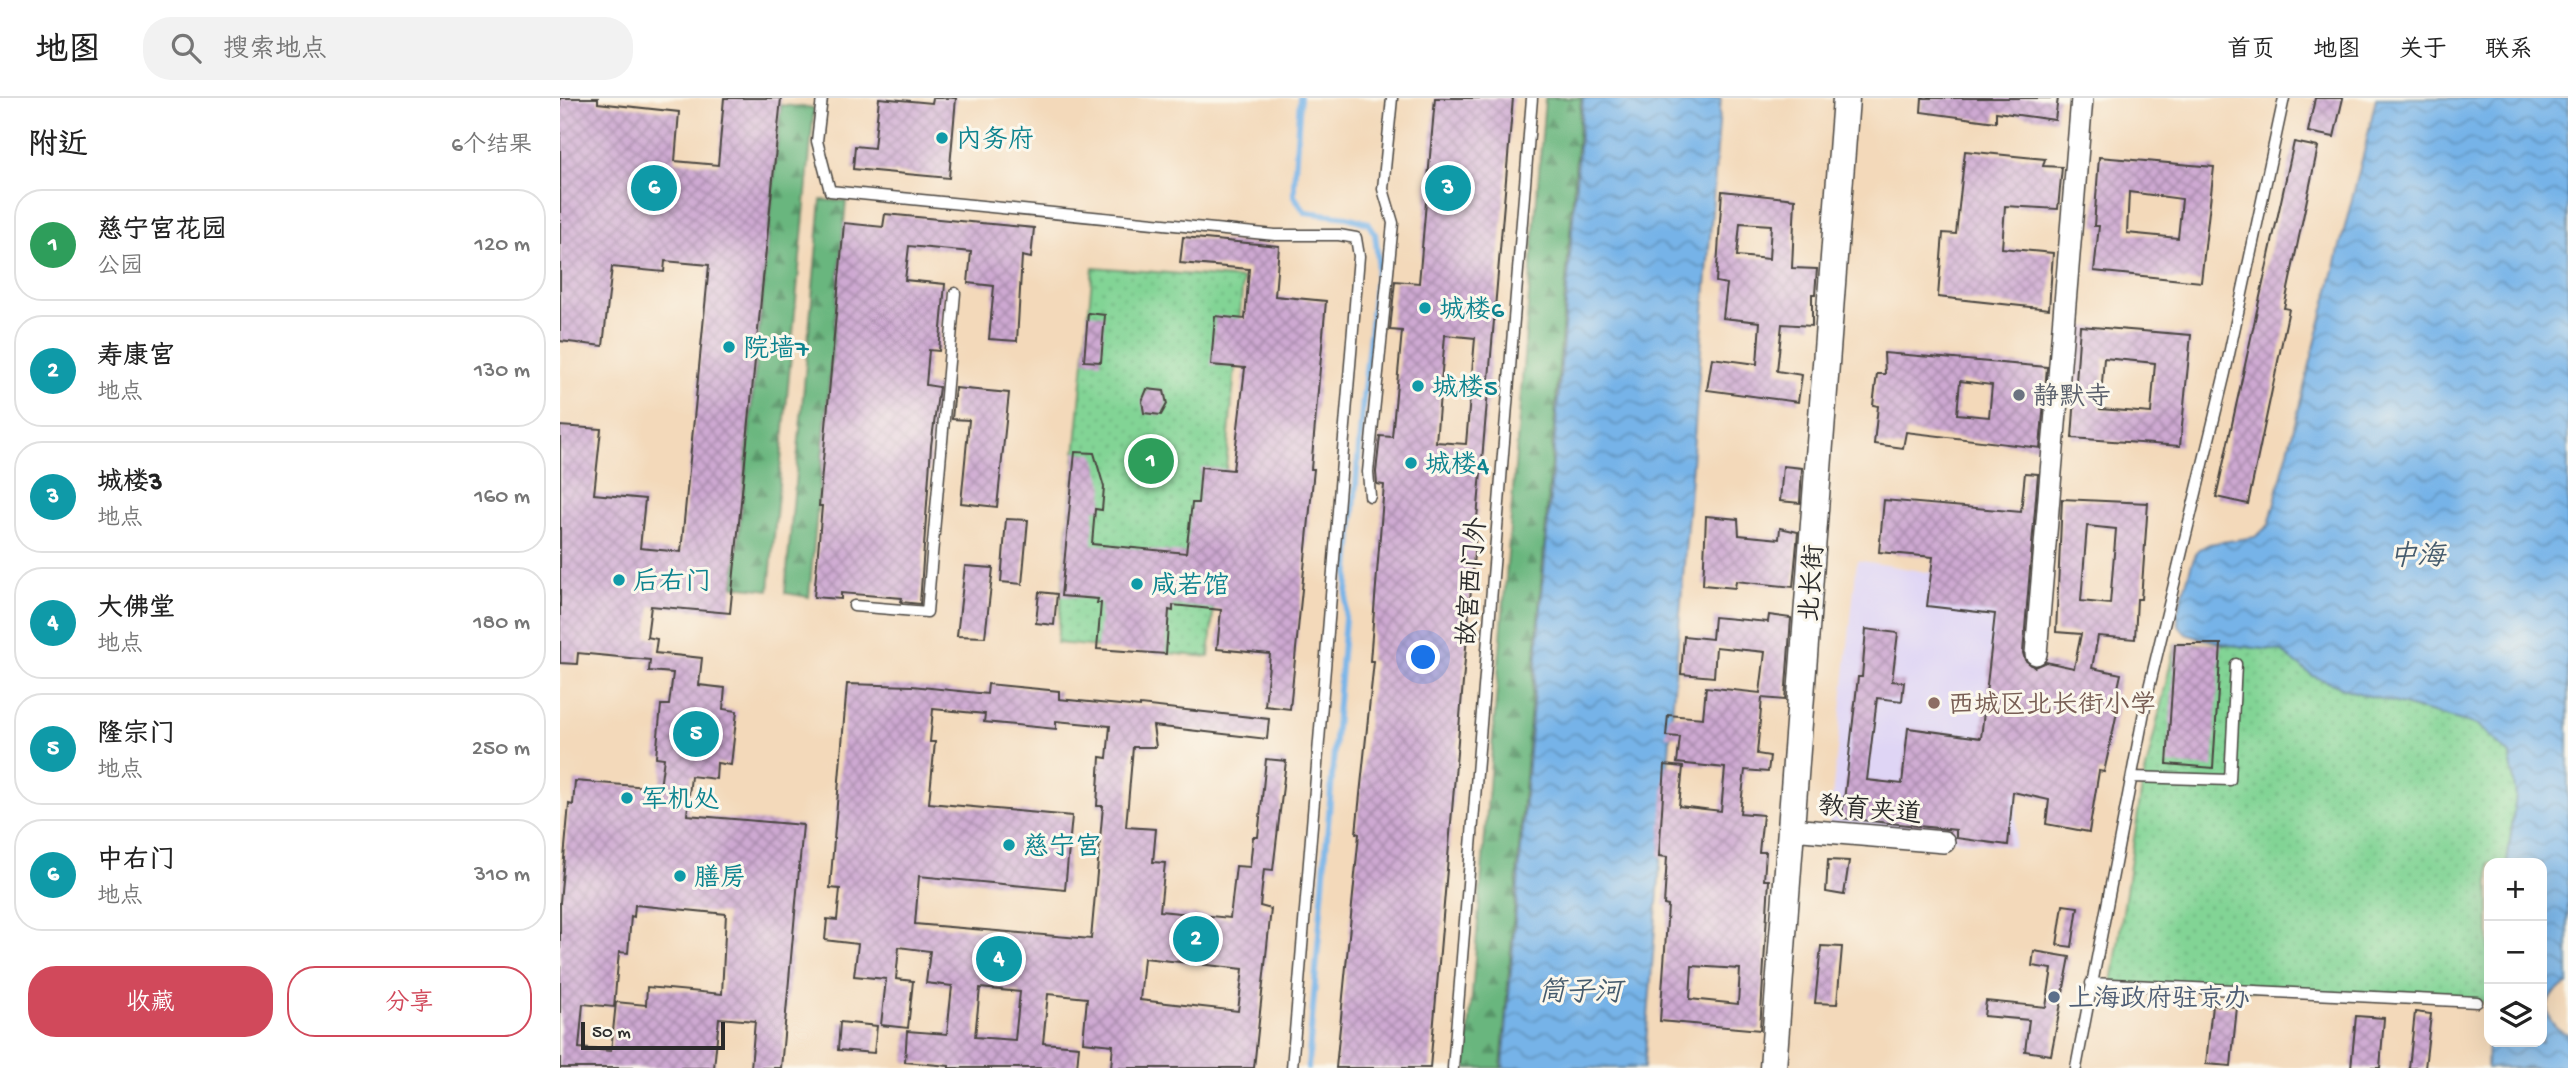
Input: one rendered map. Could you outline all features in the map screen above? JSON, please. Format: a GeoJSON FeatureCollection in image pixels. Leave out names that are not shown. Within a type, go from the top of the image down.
{"type":"FeatureCollection","features":[{"type":"Feature","properties":{"kind":"street","name":"北长街"},"geometry":{"type":"LineString","coordinates":[[1773,1068],[1846,98]]}},
{"type":"Feature","properties":{"kind":"street"},"geometry":{"type":"LineString","coordinates":[[2036,654],[2082,98]]}},
{"type":"Feature","properties":{"kind":"street","name":"教育夹道"},"geometry":{"type":"LineString","coordinates":[[1791,829],[1944,842]]}},
{"type":"Feature","properties":{"kind":"lane"},"geometry":{"type":"LineString","coordinates":[[822,98],[817,141],[830,191],[1275,235],[1339,235],[1356,238],[1358,270],[1292,1068]]}},
{"type":"Feature","properties":{"kind":"lane"},"geometry":{"type":"LineString","coordinates":[[1370,496],[1368,472],[1393,223],[1383,189],[1392,98]]}},
{"type":"Feature","properties":{"kind":"lane","name":"故宫西门外"},"geometry":{"type":"LineString","coordinates":[[1453,1068],[1532,98]]}},
{"type":"Feature","properties":{"kind":"lane"},"geometry":{"type":"LineString","coordinates":[[2076,1068],[2147,696],[2225,373],[2284,98]]}},
{"type":"Feature","properties":{"kind":"lane"},"geometry":{"type":"LineString","coordinates":[[853,606],[927,612],[955,293]]}},
{"type":"Feature","properties":{"kind":"lane"},"geometry":{"type":"LineString","coordinates":[[2132,777],[2230,780],[2236,664]]}},
{"type":"Feature","properties":{"kind":"lane"},"geometry":{"type":"LineString","coordinates":[[2091,983],[2477,1002]]}},
{"type":"Feature","properties":{"kind":"shaded area","name":"西城区北长街小学"},"geometry":{"type":"Polygon","coordinates":[[[1857,560],[1973,580],[1973,573],[2036,578],[2014,847],[1829,826],[1857,560]]]}},
{"type":"Feature","properties":{"kind":"green space"},"geometry":{"type":"Polygon","coordinates":[[[1545,98],[1581,98],[1501,1068],[1466,1068],[1545,98]]]}},
{"type":"Feature","properties":{"kind":"green space"},"geometry":{"type":"Polygon","coordinates":[[[781,105],[814,108],[769,590],[734,586],[781,105]]]}},
{"type":"Feature","properties":{"kind":"green space"},"geometry":{"type":"Polygon","coordinates":[[[821,200],[846,201],[809,597],[785,593],[821,200]]]}},
{"type":"Feature","properties":{"kind":"green space"},"geometry":{"type":"Polygon","coordinates":[[[1093,267],[1243,279],[1209,657],[1057,643],[1093,267]]]}},
{"type":"Feature","properties":{"kind":"green space"},"geometry":{"type":"Polygon","coordinates":[[[2175,644],[2230,645],[2282,651],[2313,676],[2351,691],[2478,725],[2510,755],[2516,796],[2508,858],[2484,858],[2484,1002],[2112,983],[2142,787],[2175,644]]]}},
{"type":"Feature","properties":{"kind":"water","name":"筒子河"},"geometry":{"type":"Polygon","coordinates":[[[1583,98],[1721,98],[1644,1068],[1503,1068],[1583,98]]]}},
{"type":"Feature","properties":{"kind":"water","name":"中海"},"geometry":{"type":"Polygon","coordinates":[[[2376,98],[2568,98],[2568,985],[2553,995],[2548,1010],[2553,1024],[2568,1034],[2568,1068],[2487,1068],[2488,1047],[2547,1047],[2547,858],[2508,858],[2516,796],[2510,755],[2478,725],[2351,691],[2313,676],[2281,651],[2230,645],[2196,637],[2186,634],[2179,626],[2177,614],[2198,550],[2209,544],[2255,537],[2269,525],[2376,98]]]}},
{"type":"Feature","properties":{"kind":"building"},"geometry":{"type":"Polygon","coordinates":[[[560,98],[598,98],[598,103],[679,112],[675,161],[718,165],[724,98],[781,98],[730,613],[651,606],[647,637],[657,639],[655,653],[702,658],[699,685],[725,688],[723,709],[737,711],[731,765],[717,763],[716,779],[691,776],[687,815],[803,825],[781,1068],[751,1068],[755,1021],[719,1018],[714,1068],[560,1068],[560,902],[569,804],[573,805],[575,781],[660,788],[664,758],[656,757],[661,705],[669,705],[673,673],[649,671],[650,660],[578,653],[577,664],[560,663],[560,426],[601,429],[594,494],[645,499],[640,548],[681,552],[709,265],[665,261],[664,272],[612,267],[603,346],[560,341],[560,98]],[[635,905],[634,917],[631,916],[628,953],[619,952],[614,1007],[583,1004],[579,1048],[611,1051],[616,1002],[646,1005],[647,987],[722,994],[726,914],[635,905]]]}},
{"type":"Feature","properties":{"kind":"building","name":"内务府"},"geometry":{"type":"Polygon","coordinates":[[[879,98],[932,103],[933,98],[956,98],[949,178],[853,169],[855,146],[874,148],[879,98]]]}},
{"type":"Feature","properties":{"kind":"building"},"geometry":{"type":"Polygon","coordinates":[[[1435,98],[1513,98],[1430,1068],[1336,1068],[1374,661],[1370,661],[1384,485],[1377,484],[1376,472],[1380,436],[1392,437],[1402,331],[1390,330],[1395,281],[1419,283],[1435,98]],[[1445,335],[1436,442],[1466,444],[1475,338],[1445,335]]]}},
{"type":"Feature","properties":{"kind":"building"},"geometry":{"type":"Polygon","coordinates":[[[1922,98],[2058,98],[2055,120],[1996,112],[1996,122],[1921,112],[1922,98]]]}},
{"type":"Feature","properties":{"kind":"building"},"geometry":{"type":"Polygon","coordinates":[[[2315,98],[2343,98],[2334,137],[2308,132],[2315,98]]]}},
{"type":"Feature","properties":{"kind":"building"},"geometry":{"type":"Polygon","coordinates":[[[2294,142],[2318,147],[2284,308],[2289,309],[2248,504],[2216,497],[2294,142]]]}},
{"type":"Feature","properties":{"kind":"building"},"geometry":{"type":"Polygon","coordinates":[[[1965,151],[2045,159],[2043,166],[2062,167],[2058,209],[2005,206],[2002,248],[2053,253],[2049,309],[1938,297],[1943,233],[1956,234],[1965,151]]]}},
{"type":"Feature","properties":{"kind":"building"},"geometry":{"type":"Polygon","coordinates":[[[2099,157],[2214,167],[2201,282],[2094,271],[2099,226],[2094,226],[2099,157]],[[2129,192],[2127,233],[2178,238],[2182,199],[2129,192]]]}},
{"type":"Feature","properties":{"kind":"building"},"geometry":{"type":"Polygon","coordinates":[[[1722,191],[1795,199],[1792,268],[1817,269],[1815,294],[1812,294],[1812,326],[1782,324],[1777,371],[1802,375],[1798,402],[1707,390],[1712,358],[1757,364],[1760,322],[1723,318],[1727,284],[1716,282],[1722,191]],[[1740,223],[1737,256],[1769,259],[1771,225],[1740,223]]]}},
{"type":"Feature","properties":{"kind":"building"},"geometry":{"type":"Polygon","coordinates":[[[885,214],[1034,228],[1031,258],[1022,256],[1017,341],[989,339],[994,286],[968,283],[971,252],[909,246],[905,280],[945,284],[939,351],[929,350],[926,385],[939,387],[931,446],[920,604],[901,602],[902,598],[841,593],[841,599],[814,597],[822,506],[819,506],[844,223],[883,227],[885,214]]]}},
{"type":"Feature","properties":{"kind":"building"},"geometry":{"type":"Polygon","coordinates":[[[1183,237],[1279,246],[1275,296],[1326,301],[1311,469],[1314,469],[1290,709],[1265,706],[1270,654],[1217,649],[1221,610],[1173,605],[1173,611],[1169,610],[1166,654],[1097,649],[1101,603],[1097,603],[1098,599],[1061,596],[1075,452],[1094,453],[1104,487],[1102,510],[1095,509],[1092,544],[1186,553],[1192,503],[1198,503],[1201,467],[1233,470],[1245,368],[1211,365],[1215,316],[1245,319],[1249,269],[1180,263],[1183,237]]]}},
{"type":"Feature","properties":{"kind":"building"},"geometry":{"type":"Polygon","coordinates":[[[1088,313],[1105,315],[1101,362],[1084,361],[1088,313]]]}},
{"type":"Feature","properties":{"kind":"building"},"geometry":{"type":"Polygon","coordinates":[[[2080,326],[2191,335],[2180,446],[2072,438],[2080,326]],[[2104,358],[2100,409],[2151,413],[2155,363],[2104,358]]]}},
{"type":"Feature","properties":{"kind":"building","name":"静默寺"},"geometry":{"type":"Polygon","coordinates":[[[1884,353],[2047,367],[2040,448],[1906,432],[1903,448],[1874,444],[1878,406],[1873,405],[1877,374],[1885,374],[1884,353]],[[1960,381],[1957,414],[1989,417],[1992,385],[1960,381]]]}},
{"type":"Feature","properties":{"kind":"building"},"geometry":{"type":"Polygon","coordinates":[[[955,388],[1009,393],[997,507],[961,503],[969,420],[952,419],[955,388]]]}},
{"type":"Feature","properties":{"kind":"building"},"geometry":{"type":"Polygon","coordinates":[[[1147,389],[1164,391],[1167,404],[1161,415],[1144,413],[1142,401],[1147,389]]]}},
{"type":"Feature","properties":{"kind":"building"},"geometry":{"type":"Polygon","coordinates":[[[1783,466],[1802,468],[1800,503],[1780,501],[1783,466]]]}},
{"type":"Feature","properties":{"kind":"building"},"geometry":{"type":"Polygon","coordinates":[[[2025,473],[2038,474],[2023,653],[2025,660],[2034,667],[2046,662],[2074,668],[2081,634],[2056,632],[2062,499],[2148,503],[2141,599],[2137,599],[2135,639],[2098,636],[2092,668],[2121,674],[2114,706],[2118,707],[2104,772],[2099,771],[2089,832],[2046,824],[2049,800],[2013,792],[2008,845],[1956,838],[1956,830],[1842,818],[1866,629],[1898,633],[1892,681],[1904,682],[1902,701],[1877,698],[1867,780],[1902,784],[1908,728],[1981,738],[1995,614],[1927,606],[1933,557],[1879,552],[1884,500],[2021,512],[2025,473]],[[2087,526],[2081,601],[2110,604],[2116,529],[2087,526]]]}},
{"type":"Feature","properties":{"kind":"building"},"geometry":{"type":"Polygon","coordinates":[[[1706,516],[1738,519],[1739,535],[1779,539],[1780,528],[1798,532],[1793,587],[1736,581],[1735,588],[1703,585],[1706,516]]]}},
{"type":"Feature","properties":{"kind":"building"},"geometry":{"type":"Polygon","coordinates":[[[1006,519],[1028,520],[1022,584],[1001,582],[1006,519]]]}},
{"type":"Feature","properties":{"kind":"building"},"geometry":{"type":"Polygon","coordinates":[[[965,566],[993,568],[985,637],[957,636],[965,566]]]}},
{"type":"Feature","properties":{"kind":"building"},"geometry":{"type":"Polygon","coordinates":[[[1039,592],[1057,594],[1054,625],[1036,623],[1039,592]]]}},
{"type":"Feature","properties":{"kind":"building"},"geometry":{"type":"Polygon","coordinates":[[[1769,615],[1791,618],[1785,700],[1762,698],[1757,754],[1770,756],[1768,772],[1745,770],[1740,813],[1763,815],[1759,852],[1766,852],[1764,880],[1769,880],[1760,1030],[1660,1021],[1668,906],[1664,905],[1667,857],[1659,856],[1665,765],[1683,767],[1679,806],[1721,811],[1725,768],[1677,763],[1680,737],[1666,736],[1668,715],[1703,718],[1706,687],[1760,693],[1765,652],[1716,647],[1714,677],[1681,674],[1684,636],[1712,639],[1714,617],[1768,622],[1769,615]],[[1692,966],[1690,999],[1738,1004],[1740,969],[1692,966]]]}},
{"type":"Feature","properties":{"kind":"building"},"geometry":{"type":"Polygon","coordinates":[[[2175,644],[2221,644],[2213,768],[2167,764],[2175,644]]]}},
{"type":"Feature","properties":{"kind":"building"},"geometry":{"type":"Polygon","coordinates":[[[847,684],[912,686],[987,694],[988,684],[1059,691],[1059,699],[1269,719],[1267,739],[1153,726],[1156,747],[1133,747],[1126,827],[1156,829],[1153,862],[1165,863],[1160,911],[1230,918],[1236,866],[1250,867],[1253,837],[1258,837],[1266,759],[1286,761],[1273,870],[1264,869],[1260,906],[1271,909],[1254,1068],[1111,1068],[1113,1045],[1083,1042],[1087,998],[1048,994],[1043,1043],[1079,1046],[1077,1068],[949,1068],[905,1062],[907,1031],[947,1034],[952,986],[926,983],[930,951],[899,947],[896,979],[913,981],[908,1028],[881,1025],[886,979],[854,976],[858,944],[825,940],[827,919],[837,920],[840,889],[830,888],[847,684]],[[933,709],[930,742],[935,742],[929,803],[1072,816],[1065,890],[919,876],[915,924],[1091,939],[1103,806],[1097,806],[1100,757],[1107,758],[1110,726],[1056,721],[1056,729],[984,722],[985,714],[933,709]],[[1144,958],[1140,1000],[1238,1011],[1243,969],[1144,958]],[[980,988],[975,1037],[1015,1040],[1020,992],[980,988]]]}},
{"type":"Feature","properties":{"kind":"building"},"geometry":{"type":"Polygon","coordinates":[[[1828,860],[1849,861],[1844,895],[1826,892],[1828,860]]]}},
{"type":"Feature","properties":{"kind":"building"},"geometry":{"type":"Polygon","coordinates":[[[2063,905],[2078,907],[2072,947],[2057,945],[2063,905]]]}},
{"type":"Feature","properties":{"kind":"building"},"geometry":{"type":"Polygon","coordinates":[[[1821,946],[1842,947],[1837,1004],[1815,1003],[1821,946]]]}},
{"type":"Feature","properties":{"kind":"building"},"geometry":{"type":"Polygon","coordinates":[[[2034,951],[2070,957],[2051,1055],[2025,1051],[2029,1020],[1984,1016],[1986,1001],[2046,1007],[2052,969],[2032,966],[2034,951]]]}},
{"type":"Feature","properties":{"kind":"building"},"geometry":{"type":"Polygon","coordinates":[[[2212,1005],[2237,1007],[2231,1066],[2206,1064],[2212,1005]]]}},
{"type":"Feature","properties":{"kind":"building"},"geometry":{"type":"Polygon","coordinates":[[[2415,1012],[2431,1014],[2425,1068],[2409,1068],[2415,1012]]]}},
{"type":"Feature","properties":{"kind":"building"},"geometry":{"type":"Polygon","coordinates":[[[2356,1016],[2384,1018],[2380,1068],[2351,1068],[2356,1016]]]}},
{"type":"Feature","properties":{"kind":"building"},"geometry":{"type":"Polygon","coordinates":[[[840,1022],[877,1026],[874,1053],[838,1050],[840,1022]]]}},
{"type":"Feature","properties":{"kind":"waterway"},"geometry":{"type":"LineString","coordinates":[[1300,98],[1294,196],[1305,212],[1347,217],[1368,223],[1375,234],[1378,260],[1363,399],[1308,1068]]}},
{"type":"Feature","properties":{"kind":"place","name":"内务府"},"geometry":{"type":"Point","coordinates":[942,138]}},
{"type":"Feature","properties":{"kind":"place","name":"中右门"},"geometry":{"type":"Point","coordinates":[654,188]}},
{"type":"Feature","properties":{"kind":"place","name":"城楼3"},"geometry":{"type":"Point","coordinates":[1448,188]}},
{"type":"Feature","properties":{"kind":"place","name":"城楼6"},"geometry":{"type":"Point","coordinates":[1425,308]}},
{"type":"Feature","properties":{"kind":"place","name":"院墙7"},"geometry":{"type":"Point","coordinates":[729,347]}},
{"type":"Feature","properties":{"kind":"place","name":"城楼5"},"geometry":{"type":"Point","coordinates":[1418,386]}},
{"type":"Feature","properties":{"kind":"place","name":"静默寺"},"geometry":{"type":"Point","coordinates":[2019,395]}},
{"type":"Feature","properties":{"kind":"place","name":"慈宁宫花园"},"geometry":{"type":"Point","coordinates":[1151,461]}},
{"type":"Feature","properties":{"kind":"place","name":"城楼4"},"geometry":{"type":"Point","coordinates":[1411,463]}},
{"type":"Feature","properties":{"kind":"place","name":"后右门"},"geometry":{"type":"Point","coordinates":[619,580]}},
{"type":"Feature","properties":{"kind":"place","name":"咸若馆"},"geometry":{"type":"Point","coordinates":[1137,584]}},
{"type":"Feature","properties":{"kind":"place","name":"西城区北长街小学"},"geometry":{"type":"Point","coordinates":[1934,703]}},
{"type":"Feature","properties":{"kind":"place","name":"隆宗门"},"geometry":{"type":"Point","coordinates":[696,734]}},
{"type":"Feature","properties":{"kind":"place","name":"军机处"},"geometry":{"type":"Point","coordinates":[627,798]}},
{"type":"Feature","properties":{"kind":"place","name":"慈宁宫"},"geometry":{"type":"Point","coordinates":[1009,845]}},
{"type":"Feature","properties":{"kind":"place","name":"膳房"},"geometry":{"type":"Point","coordinates":[680,876]}},
{"type":"Feature","properties":{"kind":"place","name":"寿康宫"},"geometry":{"type":"Point","coordinates":[1196,939]}},
{"type":"Feature","properties":{"kind":"place","name":"大佛堂"},"geometry":{"type":"Point","coordinates":[999,959]}},
{"type":"Feature","properties":{"kind":"place","name":"上海政府驻京办"},"geometry":{"type":"Point","coordinates":[2054,997]}}]}
